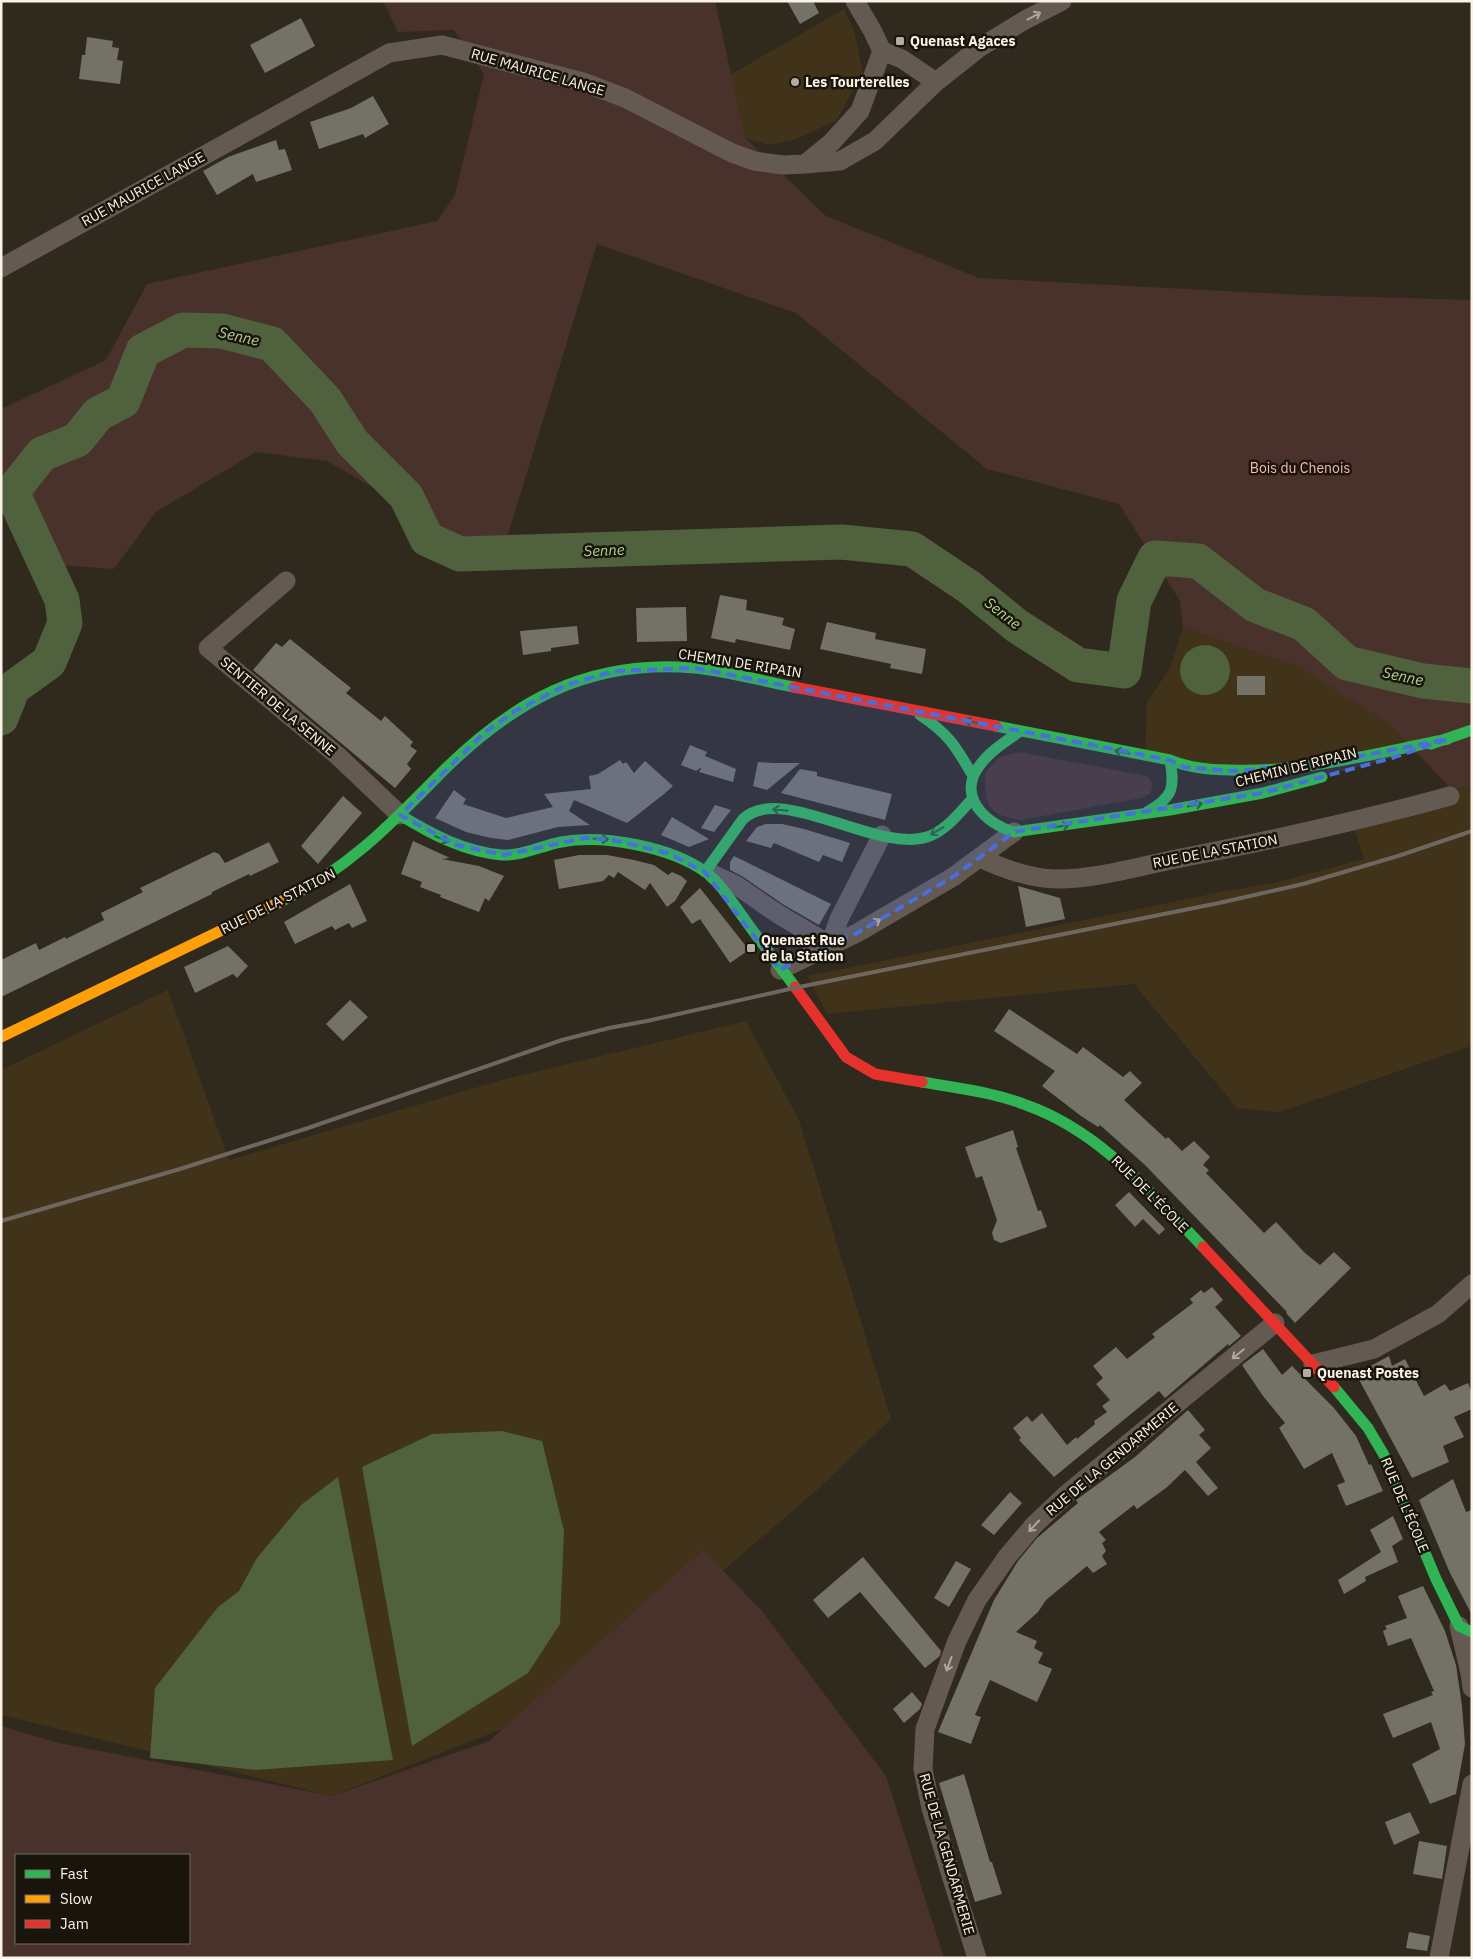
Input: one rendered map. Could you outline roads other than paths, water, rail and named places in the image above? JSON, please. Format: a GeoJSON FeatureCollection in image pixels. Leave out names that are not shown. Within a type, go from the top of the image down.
{"type":"FeatureCollection","features":[{"type":"Feature","properties":{"kind":"street"},"geometry":{"type":"LineString","coordinates":[[854,1],[872,30],[882,51],[902,58],[936,82]]}},
{"type":"Feature","properties":{"kind":"street","name":"RUE MAURICE LANGE"},"geometry":{"type":"LineString","coordinates":[[1,268],[389,53],[442,45],[583,82],[625,98],[732,153],[754,161],[783,165],[805,164],[840,161],[875,141],[936,82],[979,48],[1025,20],[1062,1]]}},
{"type":"Feature","properties":{"kind":"street"},"geometry":{"type":"LineString","coordinates":[[805,164],[831,143],[860,111],[882,51]]}},
{"type":"Feature","properties":{"kind":"street","name":"SENTIER DE LA SENNE"},"geometry":{"type":"LineString","coordinates":[[286,582],[208,648],[338,756],[400,815]]}},
{"type":"Feature","properties":{"kind":"street","name":"CHEMIN DE RIPAIN"},"geometry":{"type":"LineString","coordinates":[[400,815],[486,732],[515,711],[542,695],[566,685],[614,671],[662,667],[695,668],[1170,760],[1184,767],[1233,771],[1269,771],[1324,763],[1448,739]]}},
{"type":"Feature","properties":{"kind":"street","name":"CHEMIN DE RIPAIN"},"geometry":{"type":"LineString","coordinates":[[912,711],[935,725],[953,742],[973,776]]}},
{"type":"Feature","properties":{"kind":"street","name":"CHEMIN DE RIPAIN"},"geometry":{"type":"LineString","coordinates":[[1014,832],[1170,810],[1263,793],[1392,758],[1472,730]]}},
{"type":"Feature","properties":{"kind":"street"},"geometry":{"type":"LineString","coordinates":[[780,970],[857,933],[953,877],[1014,832],[990,822],[980,812],[973,798],[973,776],[992,751],[1019,732]]}},
{"type":"Feature","properties":{"kind":"street","name":"CHEMIN DE RIPAIN"},"geometry":{"type":"LineString","coordinates":[[1147,812],[1165,802],[1172,790],[1173,779],[1170,760]]}},
{"type":"Feature","properties":{"kind":"street","name":"RUE DE LA STATION"},"geometry":{"type":"LineString","coordinates":[[980,858],[1001,867],[1030,875],[1056,879],[1091,876],[1281,838],[1450,796]]}},
{"type":"Feature","properties":{"kind":"street"},"geometry":{"type":"LineString","coordinates":[[705,872],[749,814],[760,808],[783,809],[882,835],[907,839],[928,836],[944,827],[973,798]]}},
{"type":"Feature","properties":{"kind":"street"},"geometry":{"type":"LineString","coordinates":[[400,815],[425,831],[456,845],[504,855],[585,838],[640,845],[667,854],[736,886],[830,945]]}},
{"type":"Feature","properties":{"kind":"street","name":"RUE DE LA STATION"},"geometry":{"type":"LineString","coordinates":[[1,1037],[310,887],[337,871],[362,852],[400,815]]}},
{"type":"Feature","properties":{"kind":"street"},"geometry":{"type":"LineString","coordinates":[[830,945],[839,919],[882,835]]}},
{"type":"Feature","properties":{"kind":"street","name":"RUE DE L'ÉCOLE"},"geometry":{"type":"LineString","coordinates":[[705,872],[726,894],[780,970],[846,1057],[874,1074],[994,1094],[1028,1105],[1064,1122],[1103,1148],[1135,1176],[1275,1323],[1357,1413],[1384,1455],[1436,1579],[1465,1629],[1472,1688]]}},
{"type":"Feature","properties":{"kind":"street"},"geometry":{"type":"LineString","coordinates":[[1313,1364],[1374,1350],[1438,1314],[1472,1284]]}},
{"type":"Feature","properties":{"kind":"street","name":"RUE DE LA GENDARMERIE"},"geometry":{"type":"LineString","coordinates":[[978,1958],[931,1808],[922,1769],[924,1729],[957,1641],[977,1600],[1007,1557],[1034,1525],[1069,1492],[1275,1323]]}},
{"type":"Feature","properties":{"kind":"street"},"geometry":{"type":"LineString","coordinates":[[1439,1958],[1472,1784]]}},
{"type":"Feature","properties":{"kind":"waterway","name":"Senne"},"geometry":{"type":"LineString","coordinates":[[1,718],[13,688],[49,662],[65,623],[62,600],[12,492],[42,454],[77,440],[98,414],[123,401],[143,351],[183,330],[222,331],[272,344],[325,400],[352,442],[406,496],[427,539],[460,554],[841,542],[912,549],[969,587],[1017,626],[1078,665],[1124,671],[1134,601],[1155,558],[1198,561],[1255,605],[1304,624],[1347,663],[1423,681],[1472,686]]}},
{"type":"Feature","properties":{"kind":"railway"},"geometry":{"type":"LineString","coordinates":[[1,1221],[180,1169],[308,1128],[562,1040],[794,988],[1219,903],[1303,884],[1398,856],[1472,831]]}},
{"type":"Feature","properties":{"kind":"place","name":"Quenast Agaces"},"geometry":{"type":"Point","coordinates":[900,41]}},
{"type":"Feature","properties":{"kind":"place","name":"Les Tourterelles"},"geometry":{"type":"Point","coordinates":[795,82]}},
{"type":"Feature","properties":{"kind":"place","name":"Quenast Rue de la Station"},"geometry":{"type":"Point","coordinates":[751,948]}},
{"type":"Feature","properties":{"kind":"place","name":"Quenast Postes"},"geometry":{"type":"Point","coordinates":[1307,1373]}},
{"type":"Feature","properties":{"kind":"park label","name":"Bois du Chenois"},"geometry":{"type":"Point","coordinates":[1300,468]}}]}
